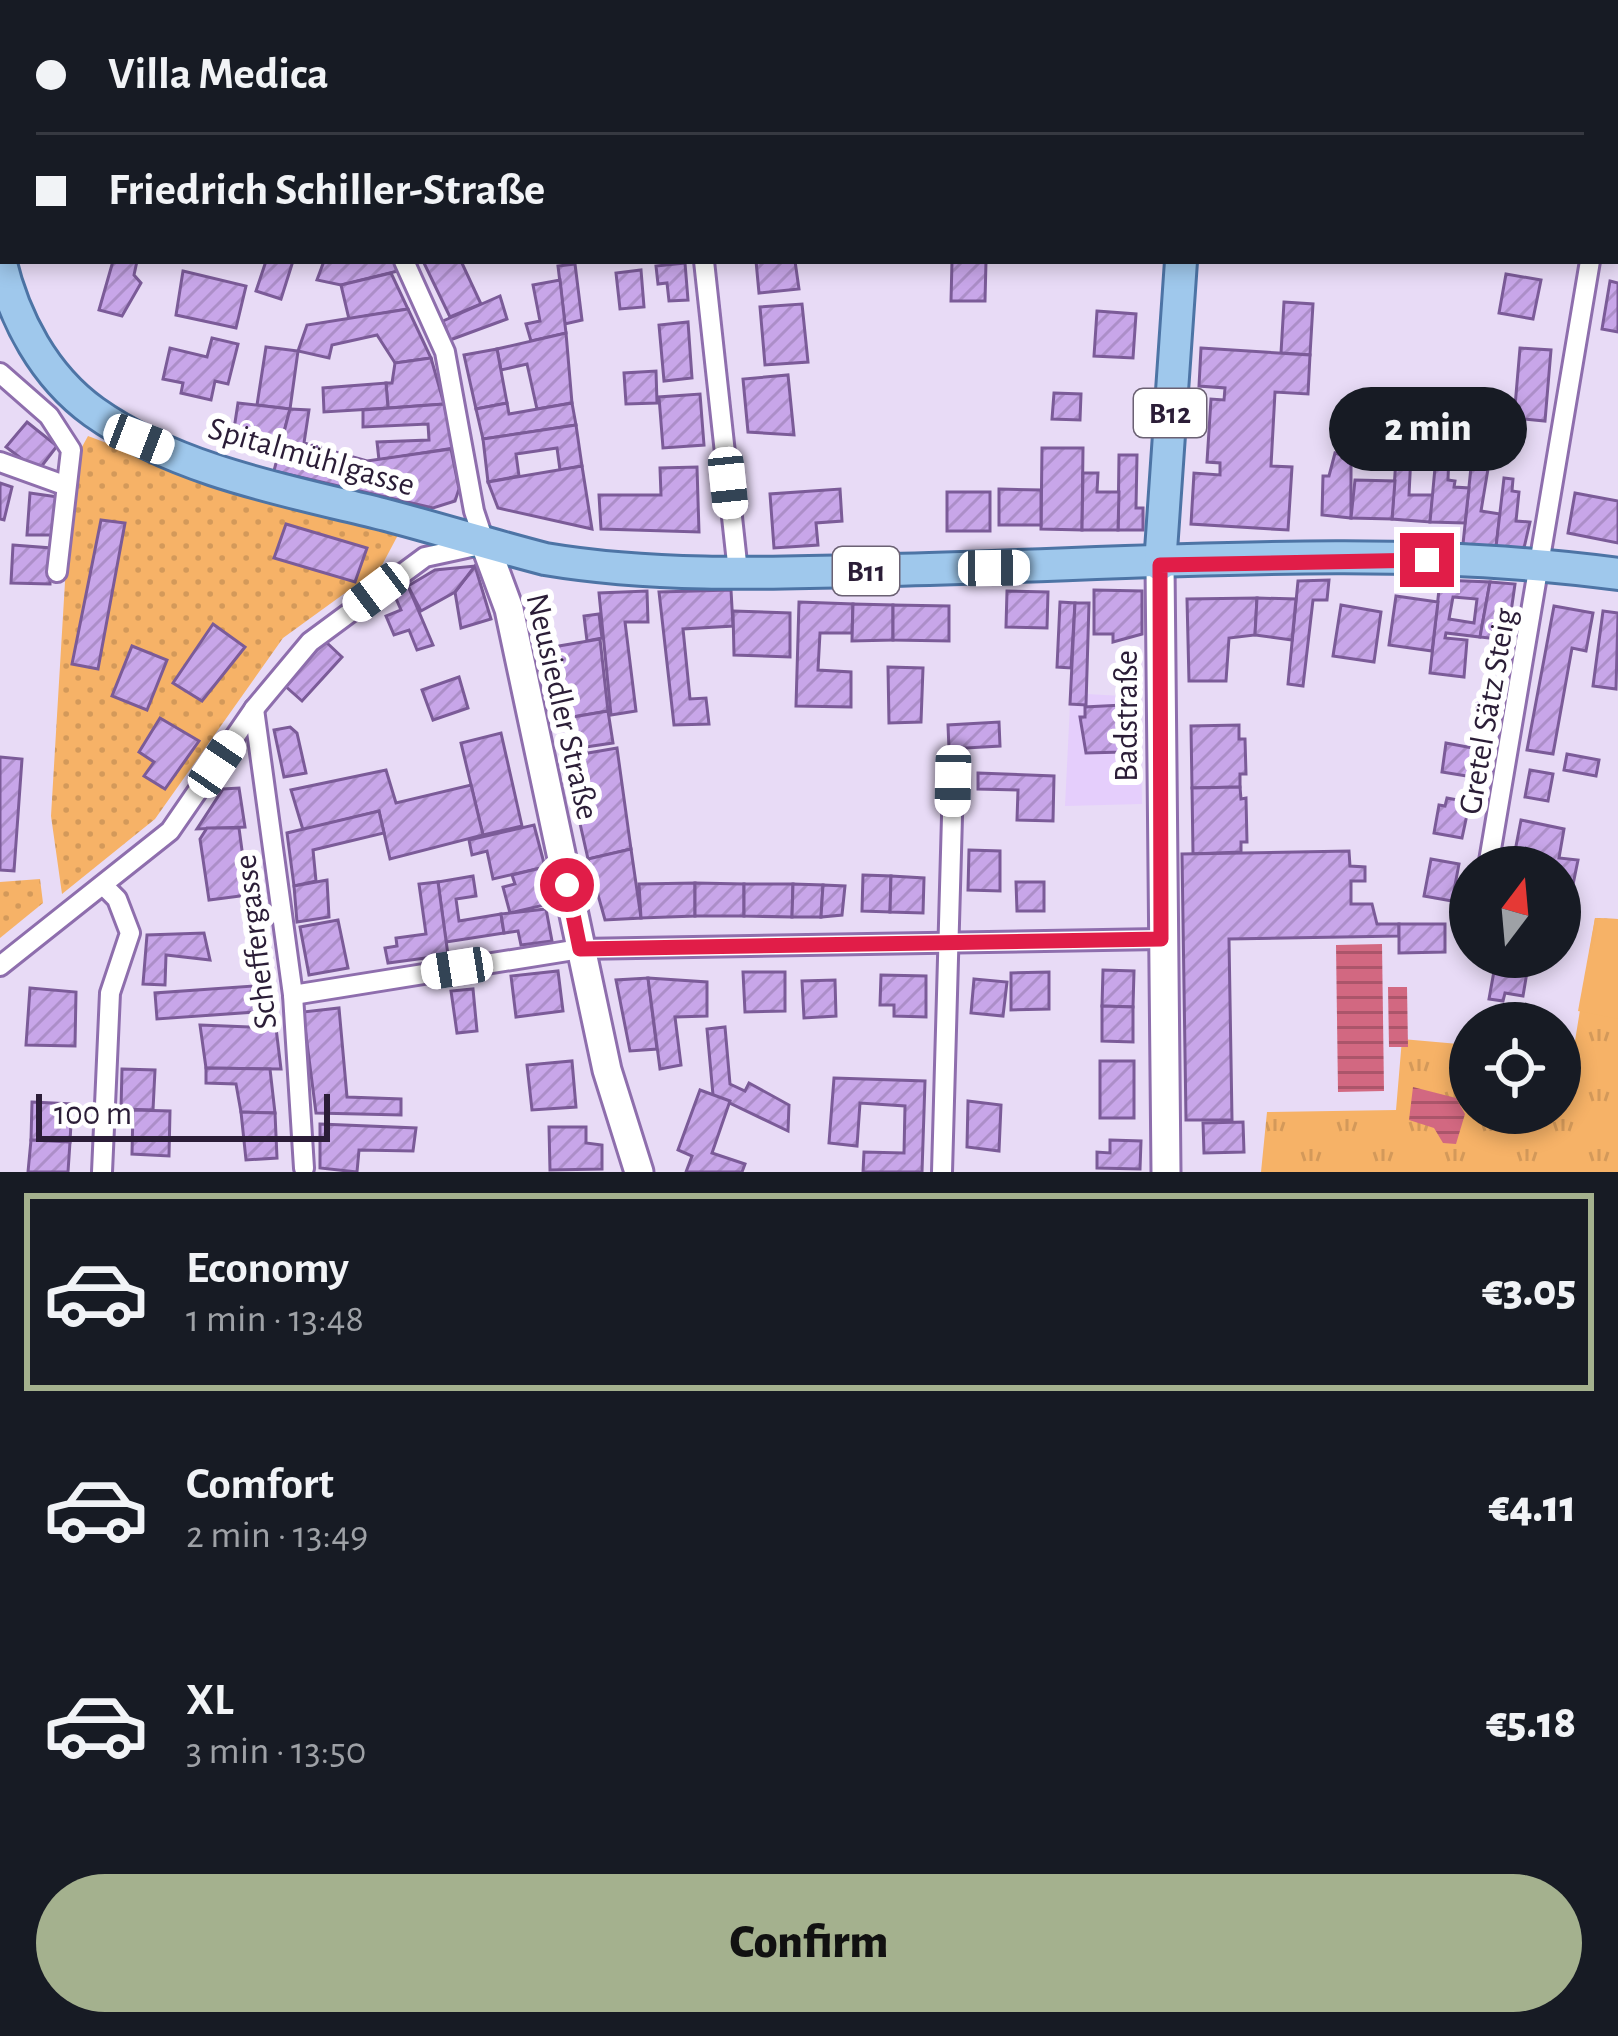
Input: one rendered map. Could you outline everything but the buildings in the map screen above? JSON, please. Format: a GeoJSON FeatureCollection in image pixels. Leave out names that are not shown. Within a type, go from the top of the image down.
{"type":"FeatureCollection","features":[{"type":"Feature","properties":{"kind":"main road","name":"Spitalmühlgasse"},"geometry":{"type":"LineString","coordinates":[[1,264],[18,317],[59,381],[93,411],[139,439],[252,481],[485,544]]}},
{"type":"Feature","properties":{"kind":"main road","name":"Badstraße"},"geometry":{"type":"LineString","coordinates":[[1166,1172],[1160,565],[1181,264]]}},
{"type":"Feature","properties":{"kind":"main road","name":"B11"},"geometry":{"type":"LineString","coordinates":[[485,544],[589,566],[738,572],[1160,565]]}},
{"type":"Feature","properties":{"kind":"main road","name":"Neusiedler Straße"},"geometry":{"type":"LineString","coordinates":[[485,544],[509,609],[607,1070],[639,1172]]}},
{"type":"Feature","properties":{"kind":"main road"},"geometry":{"type":"LineString","coordinates":[[1160,565],[1346,560],[1543,565],[1618,574]]}},
{"type":"Feature","properties":{"kind":"street","name":"Neusiedler Straße"},"geometry":{"type":"LineString","coordinates":[[405,264],[445,352],[474,511],[485,544]]}},
{"type":"Feature","properties":{"kind":"street"},"geometry":{"type":"LineString","coordinates":[[704,264],[738,572]]}},
{"type":"Feature","properties":{"kind":"street","name":"Gretel Sätz Steig"},"geometry":{"type":"LineString","coordinates":[[1493,846],[1543,565],[1589,264]]}},
{"type":"Feature","properties":{"kind":"street"},"geometry":{"type":"LineString","coordinates":[[0,373],[49,416],[70,450],[57,572]]}},
{"type":"Feature","properties":{"kind":"street"},"geometry":{"type":"LineString","coordinates":[[0,462],[64,485]]}},
{"type":"Feature","properties":{"kind":"street"},"geometry":{"type":"LineString","coordinates":[[0,966],[170,831],[254,709],[310,642],[425,557],[485,544]]}},
{"type":"Feature","properties":{"kind":"street","name":"Scheffergasse"},"geometry":{"type":"LineString","coordinates":[[254,709],[293,994],[304,1168]]}},
{"type":"Feature","properties":{"kind":"street"},"geometry":{"type":"LineString","coordinates":[[942,1172],[953,781]]}},
{"type":"Feature","properties":{"kind":"street"},"geometry":{"type":"LineString","coordinates":[[102,1172],[110,993],[130,933],[117,899],[104,886]]}},
{"type":"Feature","properties":{"kind":"street"},"geometry":{"type":"LineString","coordinates":[[293,994],[580,949],[1161,939]]}},
{"type":"Feature","properties":{"kind":"shaded area"},"geometry":{"type":"Polygon","coordinates":[[[1075,603],[1089,603],[1087,694],[1140,697],[1142,804],[1065,806],[1075,603]]]}},
{"type":"Feature","properties":{"kind":"shaded area"},"geometry":{"type":"Polygon","coordinates":[[[1382,944],[1384,1091],[1338,1092],[1336,945],[1382,944]]]}},
{"type":"Feature","properties":{"kind":"shaded area"},"geometry":{"type":"Polygon","coordinates":[[[1388,987],[1407,987],[1408,1047],[1389,1047],[1388,987]]]}},
{"type":"Feature","properties":{"kind":"shaded area"},"geometry":{"type":"Polygon","coordinates":[[[1413,1087],[1449,1096],[1449,1134],[1459,1134],[1456,1144],[1443,1143],[1434,1128],[1409,1120],[1413,1087]]]}},
{"type":"Feature","properties":{"kind":"green space"},"geometry":{"type":"Polygon","coordinates":[[[88,436],[242,494],[398,535],[381,567],[283,638],[155,819],[62,894],[51,816],[72,465],[88,436]]]}},
{"type":"Feature","properties":{"kind":"green space"},"geometry":{"type":"Polygon","coordinates":[[[40,879],[43,903],[0,938],[0,882],[40,879]]]}},
{"type":"Feature","properties":{"kind":"green space"},"geometry":{"type":"Polygon","coordinates":[[[1595,918],[1618,919],[1618,1172],[1261,1172],[1267,1112],[1396,1110],[1402,1039],[1449,1043],[1449,1134],[1581,1134],[1581,1004],[1595,918]]]}},
{"type":"Feature","properties":{"kind":"green space"},"geometry":{"type":"Polygon","coordinates":[[[1595,918],[1618,919],[1618,1019],[1581,1012],[1595,918]]]}},
{"type":"Feature","properties":{"kind":"route"},"geometry":{"type":"LineString","coordinates":[[567,885],[580,949],[1161,939],[1160,565],[1427,560]]}}]}
